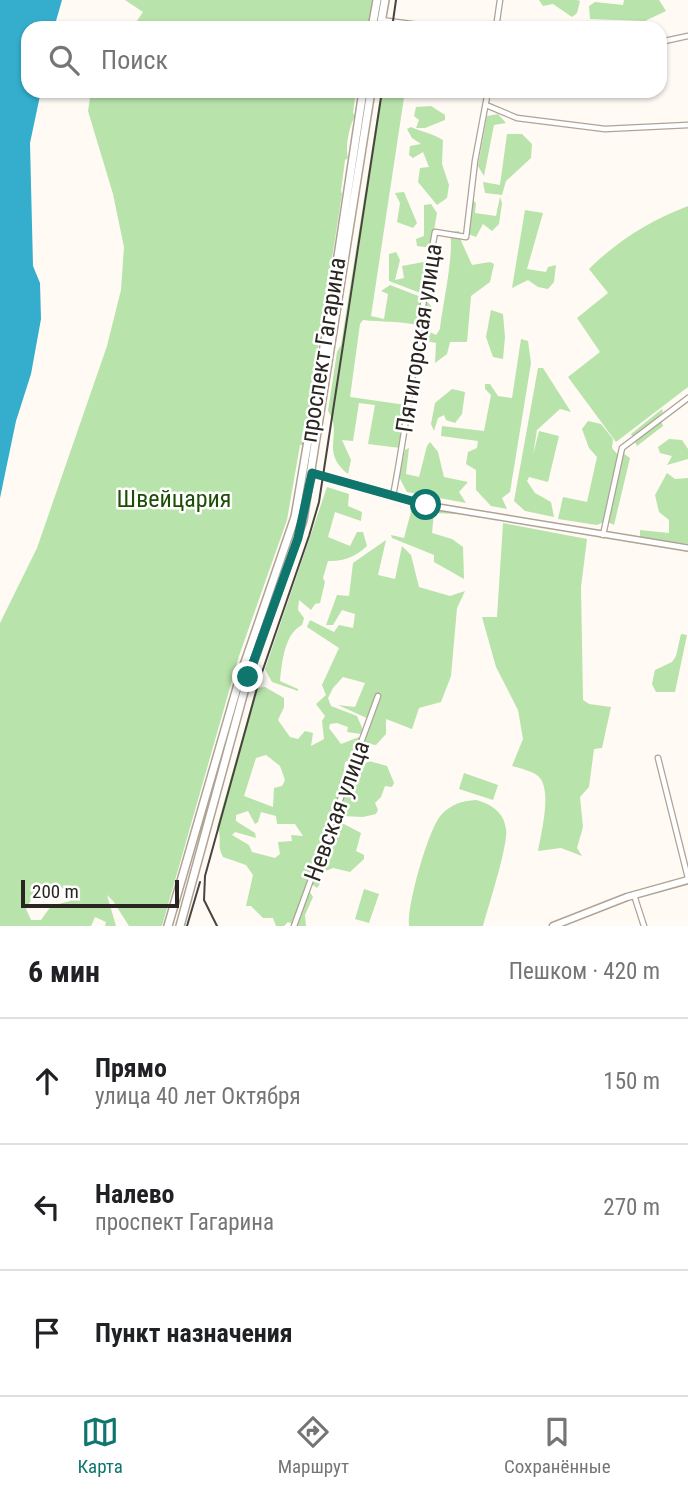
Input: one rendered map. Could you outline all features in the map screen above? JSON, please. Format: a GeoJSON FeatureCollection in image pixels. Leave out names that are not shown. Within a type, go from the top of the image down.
{"type":"FeatureCollection","features":[{"type":"Feature","properties":{"kind":"main road"},"geometry":{"type":"LineString","coordinates":[[377,0],[377,21]]}},
{"type":"Feature","properties":{"kind":"main road"},"geometry":{"type":"LineString","coordinates":[[378,21],[384,0]]}},
{"type":"Feature","properties":{"kind":"main road","name":"проспект Гагарина"},"geometry":{"type":"LineString","coordinates":[[168,926],[241,674],[290,536],[308,473],[362,98]]}},
{"type":"Feature","properties":{"kind":"main road","name":"проспект Гагарина"},"geometry":{"type":"LineString","coordinates":[[180,926],[248,677],[298,538],[369,98]]}},
{"type":"Feature","properties":{"kind":"main road"},"geometry":{"type":"LineString","coordinates":[[553,926],[634,895],[688,879]]}},
{"type":"Feature","properties":{"kind":"street"},"geometry":{"type":"LineString","coordinates":[[497,21],[500,0]]}},
{"type":"Feature","properties":{"kind":"street"},"geometry":{"type":"LineString","coordinates":[[667,40],[688,36]]}},
{"type":"Feature","properties":{"kind":"street","name":"Пятигорская улица"},"geometry":{"type":"LineString","coordinates":[[393,496],[435,232],[466,237],[475,161],[487,98]]}},
{"type":"Feature","properties":{"kind":"street"},"geometry":{"type":"LineString","coordinates":[[486,105],[517,118],[605,129],[688,125]]}},
{"type":"Feature","properties":{"kind":"street"},"geometry":{"type":"LineString","coordinates":[[603,535],[622,448],[688,398]]}},
{"type":"Feature","properties":{"kind":"street"},"geometry":{"type":"LineString","coordinates":[[308,473],[426,505],[688,548]]}},
{"type":"Feature","properties":{"kind":"street","name":"Невская улица"},"geometry":{"type":"LineString","coordinates":[[294,926],[377,696]]}},
{"type":"Feature","properties":{"kind":"street"},"geometry":{"type":"LineString","coordinates":[[657,758],[688,879]]}},
{"type":"Feature","properties":{"kind":"street"},"geometry":{"type":"LineString","coordinates":[[634,895],[644,926]]}},
{"type":"Feature","properties":{"kind":"green space"},"geometry":{"type":"Polygon","coordinates":[[[125,0],[372,0],[369,21],[137,21],[143,12],[125,0]]]}},
{"type":"Feature","properties":{"kind":"green space"},"geometry":{"type":"Polygon","coordinates":[[[539,0],[580,1],[577,13],[572,17],[553,4],[543,6],[539,0]]]}},
{"type":"Feature","properties":{"kind":"green space"},"geometry":{"type":"Polygon","coordinates":[[[624,0],[659,0],[666,11],[645,21],[590,19],[589,6],[595,2],[623,5],[624,0]]]}},
{"type":"Feature","properties":{"kind":"green space","name":"Швейцария"},"geometry":{"type":"Polygon","coordinates":[[[90,98],[355,98],[355,116],[348,137],[348,158],[345,160],[303,445],[300,445],[287,520],[239,656],[162,926],[129,926],[107,895],[116,926],[105,926],[106,922],[95,917],[91,926],[0,926],[0,623],[37,548],[107,346],[121,290],[124,247],[113,194],[88,111],[90,98]],[[55,883],[48,888],[37,890],[26,909],[31,920],[41,920],[51,906],[70,901],[74,890],[64,889],[55,883]]]}},
{"type":"Feature","properties":{"kind":"green space"},"geometry":{"type":"Polygon","coordinates":[[[380,98],[404,98],[371,316],[384,319],[388,294],[381,291],[390,285],[421,297],[417,325],[363,320],[360,324],[350,397],[406,405],[400,448],[368,444],[375,405],[359,403],[353,441],[342,440],[351,460],[348,474],[335,458],[334,427],[328,411],[337,352],[341,345],[380,98]]]}},
{"type":"Feature","properties":{"kind":"green space"},"geometry":{"type":"Polygon","coordinates":[[[431,106],[445,115],[445,120],[425,128],[416,128],[419,120],[414,116],[416,107],[431,106]]]}},
{"type":"Feature","properties":{"kind":"green space"},"geometry":{"type":"Polygon","coordinates":[[[498,114],[506,123],[494,125],[484,176],[478,166],[487,116],[498,114]]]}},
{"type":"Feature","properties":{"kind":"green space"},"geometry":{"type":"Polygon","coordinates":[[[411,127],[443,140],[442,164],[449,185],[447,198],[437,205],[418,182],[420,168],[429,167],[423,152],[413,158],[409,155],[410,146],[421,144],[412,138],[407,129],[411,127]]]}},
{"type":"Feature","properties":{"kind":"green space"},"geometry":{"type":"Polygon","coordinates":[[[507,134],[522,134],[532,144],[531,158],[506,181],[502,195],[485,193],[483,182],[500,185],[507,134]]]}},
{"type":"Feature","properties":{"kind":"green space"},"geometry":{"type":"Polygon","coordinates":[[[404,192],[417,223],[413,228],[397,222],[400,203],[395,193],[404,192]]]}},
{"type":"Feature","properties":{"kind":"green space"},"geometry":{"type":"Polygon","coordinates":[[[500,197],[502,203],[499,224],[492,231],[483,224],[476,237],[468,234],[473,200],[476,203],[475,213],[496,216],[500,197]]]}},
{"type":"Feature","properties":{"kind":"green space"},"geometry":{"type":"Polygon","coordinates":[[[431,204],[437,213],[431,248],[417,246],[416,239],[424,236],[424,205],[431,204]]]}},
{"type":"Feature","properties":{"kind":"green space"},"geometry":{"type":"Polygon","coordinates":[[[688,206],[688,387],[616,442],[568,377],[600,352],[577,318],[608,293],[589,269],[635,232],[688,206]]]}},
{"type":"Feature","properties":{"kind":"green space"},"geometry":{"type":"Polygon","coordinates":[[[525,210],[543,213],[527,269],[546,272],[548,267],[556,265],[554,282],[548,289],[538,287],[528,280],[512,288],[525,210]]]}},
{"type":"Feature","properties":{"kind":"green space"},"geometry":{"type":"Polygon","coordinates":[[[459,231],[472,265],[490,262],[494,264],[490,282],[471,296],[467,342],[450,342],[447,354],[435,363],[436,343],[427,341],[420,333],[426,300],[431,306],[428,331],[436,335],[440,329],[450,263],[449,232],[459,231]]]}},
{"type":"Feature","properties":{"kind":"green space"},"geometry":{"type":"Polygon","coordinates":[[[396,252],[400,260],[395,280],[404,278],[402,266],[429,261],[423,294],[389,281],[389,254],[396,252]]]}},
{"type":"Feature","properties":{"kind":"green space"},"geometry":{"type":"Polygon","coordinates":[[[491,310],[503,314],[503,359],[493,357],[486,337],[491,310]]]}},
{"type":"Feature","properties":{"kind":"green space"},"geometry":{"type":"Polygon","coordinates":[[[521,339],[528,341],[531,363],[510,492],[502,498],[507,509],[491,506],[476,490],[476,470],[466,464],[468,452],[477,448],[478,441],[441,436],[442,426],[484,431],[491,395],[485,389],[485,384],[490,384],[498,396],[512,398],[521,339]]]}},
{"type":"Feature","properties":{"kind":"green space"},"geometry":{"type":"Polygon","coordinates":[[[538,368],[543,368],[571,412],[560,409],[537,430],[533,455],[539,431],[559,436],[548,482],[529,477],[527,481],[535,493],[551,502],[554,517],[525,511],[514,501],[538,368]]]}},
{"type":"Feature","properties":{"kind":"green space"},"geometry":{"type":"Polygon","coordinates":[[[452,389],[465,392],[462,414],[455,423],[446,420],[444,415],[438,418],[434,431],[431,424],[435,403],[452,389]]]}},
{"type":"Feature","properties":{"kind":"green space"},"geometry":{"type":"Polygon","coordinates":[[[662,409],[663,412],[659,416],[663,426],[637,446],[631,434],[662,409]]]}},
{"type":"Feature","properties":{"kind":"green space"},"geometry":{"type":"Polygon","coordinates":[[[588,421],[601,424],[613,439],[612,448],[618,455],[604,522],[597,525],[558,519],[563,497],[587,502],[597,457],[589,448],[582,429],[588,421]]]}},
{"type":"Feature","properties":{"kind":"green space"},"geometry":{"type":"Polygon","coordinates":[[[669,439],[682,440],[688,449],[688,459],[667,465],[672,456],[660,453],[658,447],[669,439]]]}},
{"type":"Feature","properties":{"kind":"green space"},"geometry":{"type":"Polygon","coordinates":[[[430,442],[438,452],[444,477],[468,482],[459,492],[466,503],[407,492],[399,477],[405,450],[409,448],[406,474],[419,477],[430,442]]]}},
{"type":"Feature","properties":{"kind":"green space"},"geometry":{"type":"Polygon","coordinates":[[[623,453],[630,458],[614,525],[608,522],[623,453]]]}},
{"type":"Feature","properties":{"kind":"green space"},"geometry":{"type":"Polygon","coordinates":[[[667,473],[675,479],[688,478],[688,544],[640,537],[640,530],[669,533],[669,520],[659,512],[655,495],[667,473]]]}},
{"type":"Feature","properties":{"kind":"green space"},"geometry":{"type":"Polygon","coordinates":[[[327,487],[349,494],[348,506],[362,512],[361,521],[335,512],[328,537],[350,546],[357,532],[363,532],[367,546],[349,558],[328,561],[320,603],[315,604],[311,610],[299,600],[298,610],[304,618],[302,625],[291,635],[288,642],[280,681],[298,691],[272,682],[265,669],[327,487]]]}},
{"type":"Feature","properties":{"kind":"green space"},"geometry":{"type":"Polygon","coordinates":[[[409,501],[459,512],[434,513],[432,533],[452,539],[463,547],[464,579],[434,562],[434,555],[392,538],[391,535],[404,538],[411,512],[409,501]]]}},
{"type":"Feature","properties":{"kind":"green space"},"geometry":{"type":"Polygon","coordinates":[[[503,523],[587,539],[581,587],[583,700],[589,704],[611,707],[602,748],[594,749],[589,787],[580,797],[583,827],[577,848],[582,856],[561,848],[538,851],[545,812],[545,791],[538,776],[512,766],[523,739],[518,710],[496,667],[482,617],[497,617],[503,523]]]}},
{"type":"Feature","properties":{"kind":"green space"},"geometry":{"type":"Polygon","coordinates":[[[386,540],[378,575],[395,579],[402,546],[411,555],[419,587],[450,596],[465,591],[457,608],[451,676],[441,702],[419,708],[412,729],[386,719],[386,734],[376,745],[364,743],[371,720],[338,705],[355,707],[365,683],[343,677],[333,688],[328,698],[331,706],[357,716],[363,730],[361,734],[347,732],[348,727],[337,723],[330,724],[329,728],[341,744],[359,737],[364,746],[361,756],[345,762],[344,770],[360,767],[369,761],[387,766],[394,783],[392,787],[385,786],[381,797],[375,803],[378,810],[376,814],[363,817],[343,816],[342,823],[361,833],[356,851],[364,855],[364,859],[350,872],[333,868],[316,875],[315,879],[322,881],[317,888],[313,885],[308,889],[313,897],[305,915],[306,926],[288,922],[284,926],[276,926],[273,918],[263,918],[251,906],[246,906],[253,875],[246,865],[223,857],[217,827],[256,688],[265,687],[284,698],[284,707],[278,720],[290,737],[298,739],[305,731],[313,733],[311,746],[324,739],[322,721],[325,716],[316,704],[326,695],[322,685],[339,648],[307,627],[310,620],[334,632],[339,625],[353,628],[355,614],[342,610],[333,625],[326,625],[337,595],[349,596],[353,563],[386,540]],[[266,755],[256,758],[244,796],[273,807],[274,788],[282,786],[285,780],[280,766],[266,755]],[[248,811],[236,815],[236,821],[255,833],[256,838],[235,832],[232,835],[249,845],[252,852],[275,858],[280,854],[278,842],[292,841],[291,835],[303,836],[295,824],[277,824],[276,816],[261,812],[255,824],[248,811]]]}},
{"type":"Feature","properties":{"kind":"green space"},"geometry":{"type":"Polygon","coordinates":[[[681,634],[687,635],[675,692],[656,692],[652,684],[655,670],[672,662],[681,634]]]}},
{"type":"Feature","properties":{"kind":"green space"},"geometry":{"type":"Polygon","coordinates":[[[464,773],[498,785],[493,800],[459,789],[464,773]]]}},
{"type":"Feature","properties":{"kind":"green space"},"geometry":{"type":"Polygon","coordinates":[[[476,800],[496,810],[503,818],[506,829],[501,861],[483,926],[409,926],[415,886],[436,823],[445,811],[453,806],[476,800]]]}},
{"type":"Feature","properties":{"kind":"green space"},"geometry":{"type":"Polygon","coordinates":[[[364,889],[379,894],[369,923],[355,919],[364,889]]]}},
{"type":"Feature","properties":{"kind":"water"},"geometry":{"type":"Polygon","coordinates":[[[0,0],[62,0],[56,21],[21,21],[21,98],[40,98],[30,143],[33,266],[40,283],[41,319],[31,374],[16,421],[0,498],[0,0]]]}},
{"type":"Feature","properties":{"kind":"tram line"},"geometry":{"type":"LineString","coordinates":[[393,21],[396,0]]}},
{"type":"Feature","properties":{"kind":"tram line"},"geometry":{"type":"LineString","coordinates":[[217,926],[204,900],[205,876],[259,681],[319,502],[381,98]]}},
{"type":"Feature","properties":{"kind":"tram line"},"geometry":{"type":"LineString","coordinates":[[187,926],[200,882]]}},
{"type":"Feature","properties":{"kind":"route"},"geometry":{"type":"LineString","coordinates":[[248,677],[298,538],[312,473],[426,505]]}}]}
